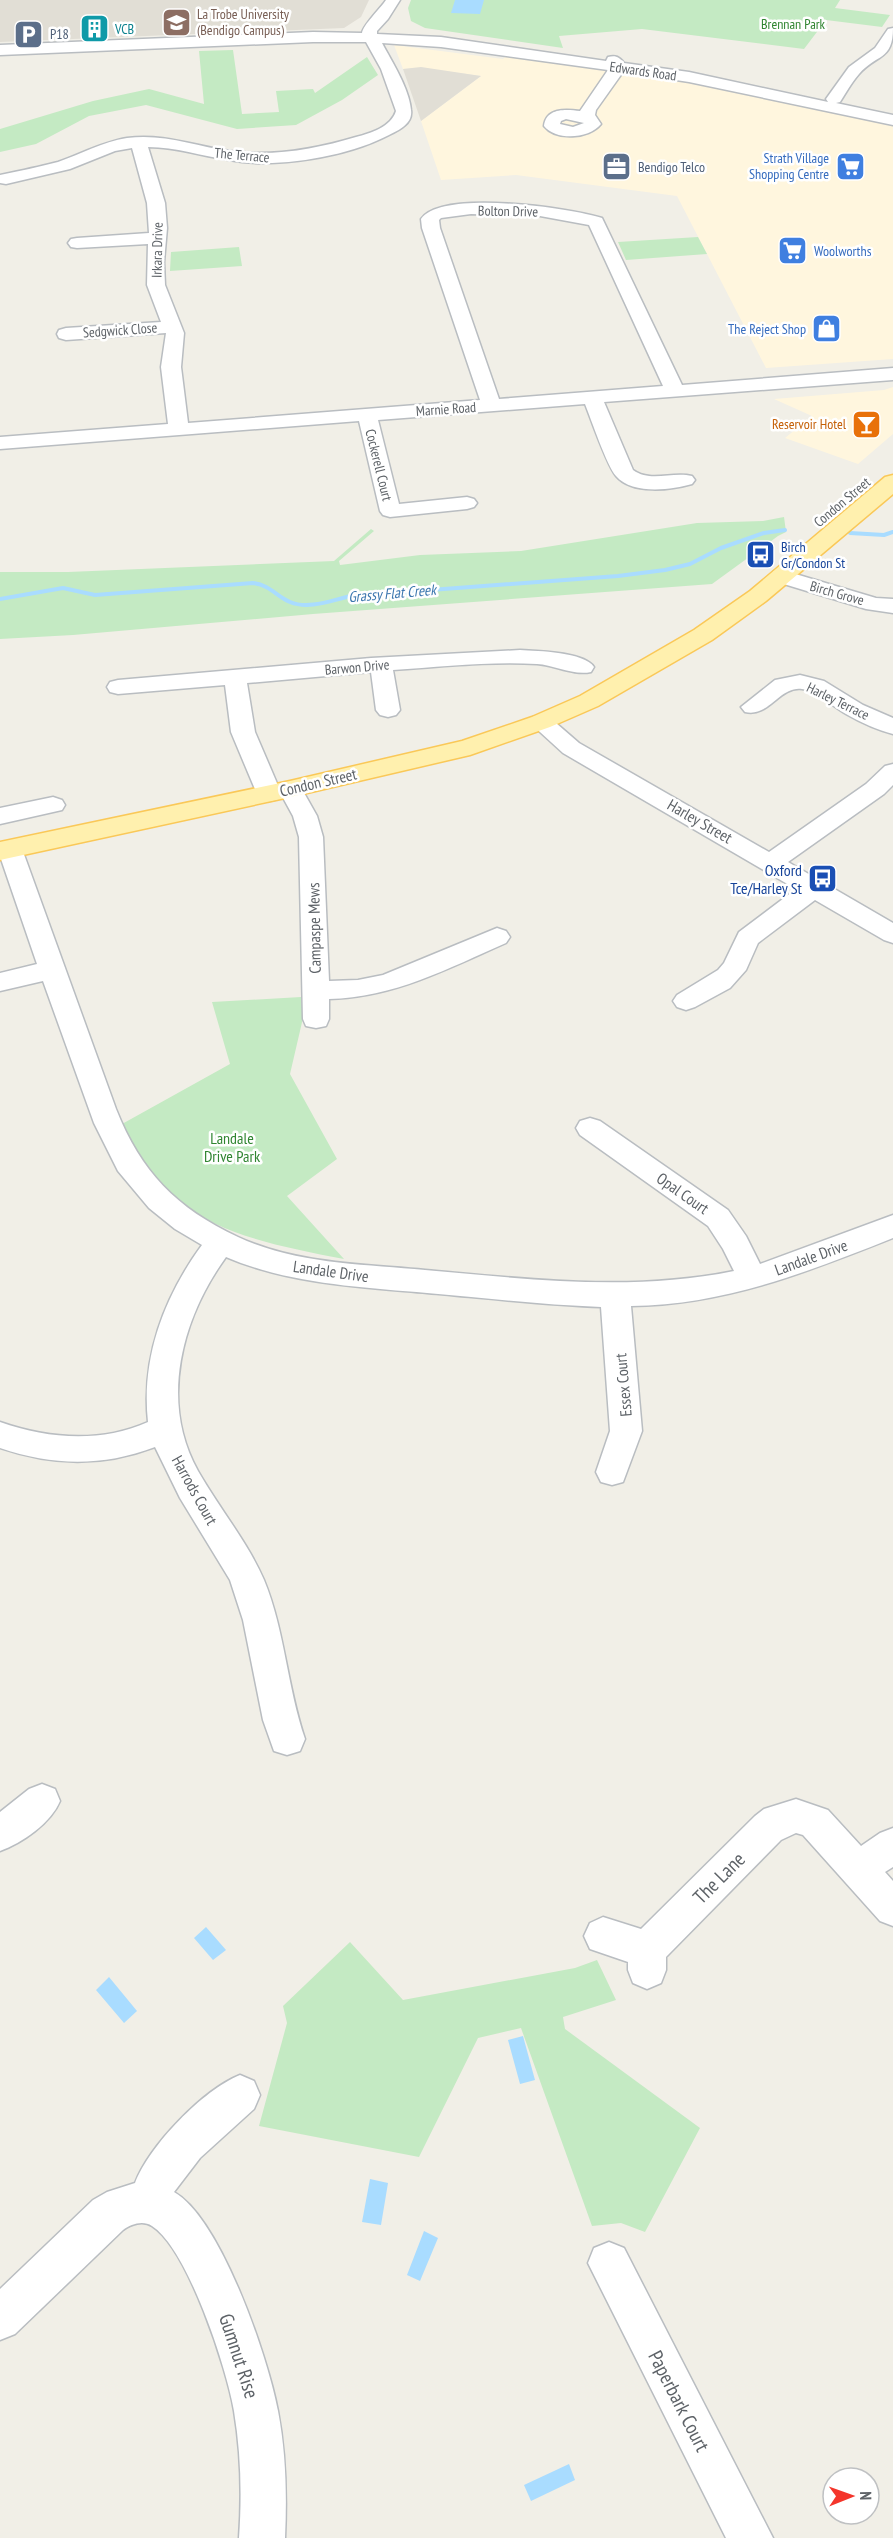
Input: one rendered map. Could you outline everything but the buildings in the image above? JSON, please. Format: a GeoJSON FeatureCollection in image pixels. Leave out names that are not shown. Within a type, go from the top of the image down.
{"type":"FeatureCollection","features":[{"type":"Feature","properties":{"kind":"main road","name":"Condon Street"},"geometry":{"type":"LineString","coordinates":[[625,681],[690,630],[893,459]]}},
{"type":"Feature","properties":{"kind":"main road","name":"Condon Street"},"geometry":{"type":"LineString","coordinates":[[5,850],[280,791],[470,747],[541,722],[589,701],[703,635],[782,576],[893,482]]}},
{"type":"Feature","properties":{"kind":"street"},"geometry":{"type":"LineString","coordinates":[[381,36],[392,3]]}},
{"type":"Feature","properties":{"kind":"street"},"geometry":{"type":"LineString","coordinates":[[381,36],[392,3]]}},
{"type":"Feature","properties":{"kind":"street"},"geometry":{"type":"LineString","coordinates":[[834,99],[854,70],[880,51],[893,32]]}},
{"type":"Feature","properties":{"kind":"street","name":"Edwards Road"},"geometry":{"type":"LineString","coordinates":[[381,36],[712,74],[893,112]]}},
{"type":"Feature","properties":{"kind":"street","name":"Edwards Road"},"geometry":{"type":"LineString","coordinates":[[0,50],[381,36],[597,64],[615,63],[712,81],[893,120]]}},
{"type":"Feature","properties":{"kind":"street","name":"The Terrace"},"geometry":{"type":"LineString","coordinates":[[6,179],[64,165],[110,147],[138,142],[165,142],[231,156],[260,158],[316,153],[367,140],[392,129],[404,116],[381,36]]}},
{"type":"Feature","properties":{"kind":"street"},"geometry":{"type":"LineString","coordinates":[[597,64],[601,68],[600,74],[578,105],[553,118],[552,126],[565,131],[583,130],[593,124],[587,117],[589,109],[615,63]]}},
{"type":"Feature","properties":{"kind":"street","name":"Irkara Drive"},"geometry":{"type":"LineString","coordinates":[[138,142],[156,203],[158,238],[155,262],[156,285],[174,327],[175,340],[171,367],[179,429]]}},
{"type":"Feature","properties":{"kind":"street","name":"Bolton Drive"},"geometry":{"type":"LineString","coordinates":[[491,405],[430,228],[430,219],[441,213],[519,208],[596,222],[675,391]]}},
{"type":"Feature","properties":{"kind":"street"},"geometry":{"type":"LineString","coordinates":[[77,243],[158,238]]}},
{"type":"Feature","properties":{"kind":"street","name":"Sedgwick Close"},"geometry":{"type":"LineString","coordinates":[[64,335],[174,327]]}},
{"type":"Feature","properties":{"kind":"street","name":"Marnie Road"},"geometry":{"type":"LineString","coordinates":[[0,443],[893,374]]}},
{"type":"Feature","properties":{"kind":"street"},"geometry":{"type":"LineString","coordinates":[[592,398],[624,473],[634,480],[642,481],[685,480]]}},
{"type":"Feature","properties":{"kind":"street","name":"Cockerell Court"},"geometry":{"type":"LineString","coordinates":[[367,415],[390,511],[467,503]]}},
{"type":"Feature","properties":{"kind":"street","name":"Birch Grove"},"geometry":{"type":"LineString","coordinates":[[782,576],[874,604],[893,606]]}},
{"type":"Feature","properties":{"kind":"street","name":"Barwon Drive"},"geometry":{"type":"LineString","coordinates":[[112,687],[381,665],[481,664],[531,657],[583,667]]}},
{"type":"Feature","properties":{"kind":"street"},"geometry":{"type":"LineString","coordinates":[[381,665],[389,711]]}},
{"type":"Feature","properties":{"kind":"street"},"geometry":{"type":"LineString","coordinates":[[235,677],[243,732],[280,791]]}},
{"type":"Feature","properties":{"kind":"street","name":"Harley Terrace"},"geometry":{"type":"LineString","coordinates":[[755,709],[783,685],[800,682],[816,686],[855,710],[893,727]]}},
{"type":"Feature","properties":{"kind":"street","name":"Harley Street"},"geometry":{"type":"LineString","coordinates":[[541,722],[571,748],[772,862],[893,934]]}},
{"type":"Feature","properties":{"kind":"street"},"geometry":{"type":"LineString","coordinates":[[772,862],[838,813],[875,789],[893,771]]}},
{"type":"Feature","properties":{"kind":"street","name":"Campaspe Mews"},"geometry":{"type":"LineString","coordinates":[[280,791],[305,816],[311,837],[316,990],[359,989],[386,982],[502,935]]}},
{"type":"Feature","properties":{"kind":"street"},"geometry":{"type":"LineString","coordinates":[[0,816],[53,805]]}},
{"type":"Feature","properties":{"kind":"street","name":"Landale Drive"},"geometry":{"type":"LineString","coordinates":[[5,850],[111,1131],[124,1159],[157,1197],[184,1219],[220,1242],[266,1259],[305,1269],[545,1292],[615,1296],[677,1292],[752,1278],[807,1260],[893,1226]]}},
{"type":"Feature","properties":{"kind":"street"},"geometry":{"type":"LineString","coordinates":[[686,1000],[719,983],[736,966],[741,949],[748,938],[815,887]]}},
{"type":"Feature","properties":{"kind":"street"},"geometry":{"type":"LineString","coordinates":[[0,982],[51,970]]}},
{"type":"Feature","properties":{"kind":"street"},"geometry":{"type":"LineString","coordinates":[[316,990],[316,1019]]}},
{"type":"Feature","properties":{"kind":"street","name":"Opal Court"},"geometry":{"type":"LineString","coordinates":[[590,1128],[718,1218],[736,1244],[752,1278]]}},
{"type":"Feature","properties":{"kind":"street","name":"Harrods Court"},"geometry":{"type":"LineString","coordinates":[[220,1242],[200,1267],[185,1295],[169,1343],[163,1399],[165,1429],[180,1467],[246,1577],[263,1626],[277,1714],[287,1739]]}},
{"type":"Feature","properties":{"kind":"street","name":"Essex Court"},"geometry":{"type":"LineString","coordinates":[[612,1472],[626,1431],[615,1296]]}},
{"type":"Feature","properties":{"kind":"street"},"geometry":{"type":"LineString","coordinates":[[0,1435],[28,1443],[82,1450],[121,1445],[165,1429]]}},
{"type":"Feature","properties":{"kind":"street"},"geometry":{"type":"LineString","coordinates":[[0,1834],[42,1801]]}},
{"type":"Feature","properties":{"kind":"street","name":"The Lane"},"geometry":{"type":"LineString","coordinates":[[603,1936],[647,1959],[768,1828],[777,1821],[796,1816],[815,1822],[859,1869]]}},
{"type":"Feature","properties":{"kind":"street"},"geometry":{"type":"LineString","coordinates":[[893,1845],[859,1869],[893,1908]]}},
{"type":"Feature","properties":{"kind":"street"},"geometry":{"type":"LineString","coordinates":[[0,2319],[108,2215],[121,2205],[147,2204],[158,2176],[170,2160],[240,2095]]}},
{"type":"Feature","properties":{"kind":"street","name":"Gumnut Rise"},"geometry":{"type":"LineString","coordinates":[[147,2204],[168,2212],[185,2233],[216,2289],[233,2327],[247,2368],[256,2409],[262,2459],[262,2538]]}},
{"type":"Feature","properties":{"kind":"street","name":"Paperbark Court"},"geometry":{"type":"LineString","coordinates":[[609,2263],[750,2538]]}},
{"type":"Feature","properties":{"kind":"shaded area","name":"La Trobe University (Bendigo Campus)"},"geometry":{"type":"Polygon","coordinates":[[[0,0],[369,0],[361,17],[344,28],[0,42],[0,0]]]}},
{"type":"Feature","properties":{"kind":"shaded area"},"geometry":{"type":"Polygon","coordinates":[[[394,45],[503,59],[506,56],[708,85],[893,126],[893,359],[766,368],[677,196],[516,175],[441,180],[421,121],[481,76],[421,68],[403,69],[394,45]]]}},
{"type":"Feature","properties":{"kind":"shaded area"},"geometry":{"type":"Polygon","coordinates":[[[421,67],[481,76],[421,121],[403,69],[421,67]]]}},
{"type":"Feature","properties":{"kind":"shaded area"},"geometry":{"type":"Polygon","coordinates":[[[893,387],[893,434],[858,464],[785,438],[812,416],[774,399],[884,390],[893,387]]]}},
{"type":"Feature","properties":{"kind":"green space","name":"Brennan Park"},"geometry":{"type":"Polygon","coordinates":[[[411,0],[840,0],[835,8],[890,15],[882,27],[826,20],[804,49],[642,29],[559,36],[563,48],[425,28],[411,21],[408,8],[411,0]]]}},
{"type":"Feature","properties":{"kind":"green space"},"geometry":{"type":"Polygon","coordinates":[[[233,50],[242,114],[279,112],[276,91],[313,89],[315,93],[367,57],[378,75],[342,100],[296,125],[237,129],[146,105],[89,116],[36,144],[0,152],[0,129],[93,101],[149,89],[204,104],[199,51],[233,50]]]}},
{"type":"Feature","properties":{"kind":"green space"},"geometry":{"type":"Polygon","coordinates":[[[698,237],[707,254],[626,260],[618,242],[698,237]]]}},
{"type":"Feature","properties":{"kind":"green space"},"geometry":{"type":"Polygon","coordinates":[[[239,247],[242,266],[170,271],[171,252],[239,247]]]}},
{"type":"Feature","properties":{"kind":"green space"},"geometry":{"type":"Polygon","coordinates":[[[784,517],[786,532],[712,584],[0,639],[0,572],[68,572],[334,561],[371,529],[374,531],[339,561],[340,565],[420,555],[521,551],[697,523],[763,521],[784,517]]]}},
{"type":"Feature","properties":{"kind":"green space","name":"Landale Drive Park"},"geometry":{"type":"Polygon","coordinates":[[[301,997],[303,1018],[290,1074],[337,1159],[287,1196],[344,1259],[242,1235],[212,1222],[185,1206],[161,1185],[140,1158],[122,1124],[230,1064],[212,1002],[301,997]]]}},
{"type":"Feature","properties":{"kind":"green space"},"geometry":{"type":"Polygon","coordinates":[[[350,1942],[403,2000],[575,1968],[597,1960],[616,2000],[563,2017],[565,2029],[700,2128],[645,2232],[621,2223],[592,2226],[521,2028],[478,2038],[419,2157],[259,2126],[287,2023],[283,2006],[350,1942]]]}},
{"type":"Feature","properties":{"kind":"water"},"geometry":{"type":"Polygon","coordinates":[[[455,0],[484,0],[480,14],[451,13],[455,0]]]}},
{"type":"Feature","properties":{"kind":"water"},"geometry":{"type":"Polygon","coordinates":[[[206,1927],[226,1950],[213,1960],[194,1938],[206,1927]]]}},
{"type":"Feature","properties":{"kind":"water"},"geometry":{"type":"Polygon","coordinates":[[[109,1977],[137,2011],[124,2023],[96,1990],[109,1977]]]}},
{"type":"Feature","properties":{"kind":"water"},"geometry":{"type":"Polygon","coordinates":[[[523,2036],[535,2080],[520,2084],[508,2040],[523,2036]]]}},
{"type":"Feature","properties":{"kind":"water"},"geometry":{"type":"Polygon","coordinates":[[[370,2179],[388,2183],[381,2225],[362,2222],[370,2179]]]}},
{"type":"Feature","properties":{"kind":"water"},"geometry":{"type":"Polygon","coordinates":[[[424,2231],[438,2238],[420,2281],[407,2275],[424,2231]]]}},
{"type":"Feature","properties":{"kind":"water"},"geometry":{"type":"Polygon","coordinates":[[[569,2464],[575,2480],[531,2501],[524,2485],[569,2464]]]}},
{"type":"Feature","properties":{"kind":"waterway","name":"Grassy Flat Creek"},"geometry":{"type":"LineString","coordinates":[[0,599],[63,588],[95,595],[253,583],[268,588],[290,602],[313,605],[351,596],[618,576],[665,570],[690,564],[721,548],[764,533],[785,530]]}},
{"type":"Feature","properties":{"kind":"waterway","name":"Grassy Flat Creek"},"geometry":{"type":"LineString","coordinates":[[850,533],[884,535],[893,532]]}},
{"type":"Feature","properties":{"kind":"place","name":"La Trobe University (Bendigo Campus)"},"geometry":{"type":"Point","coordinates":[176,22]}},
{"type":"Feature","properties":{"kind":"place","name":"VCB"},"geometry":{"type":"Point","coordinates":[94,29]}},
{"type":"Feature","properties":{"kind":"place","name":"P18"},"geometry":{"type":"Point","coordinates":[29,34]}},
{"type":"Feature","properties":{"kind":"place","name":"Strath Village Shopping Centre"},"geometry":{"type":"Point","coordinates":[850,166]}},
{"type":"Feature","properties":{"kind":"place","name":"Bendigo Telco"},"geometry":{"type":"Point","coordinates":[617,167]}},
{"type":"Feature","properties":{"kind":"place","name":"Woolworths"},"geometry":{"type":"Point","coordinates":[793,251]}},
{"type":"Feature","properties":{"kind":"place","name":"The Reject Shop"},"geometry":{"type":"Point","coordinates":[827,329]}},
{"type":"Feature","properties":{"kind":"place","name":"Reservoir Hotel"},"geometry":{"type":"Point","coordinates":[867,424]}},
{"type":"Feature","properties":{"kind":"place","name":"Birch Gr/Condon St"},"geometry":{"type":"Point","coordinates":[760,555]}},
{"type":"Feature","properties":{"kind":"place","name":"Oxford Tce/Harley St"},"geometry":{"type":"Point","coordinates":[823,879]}}]}
